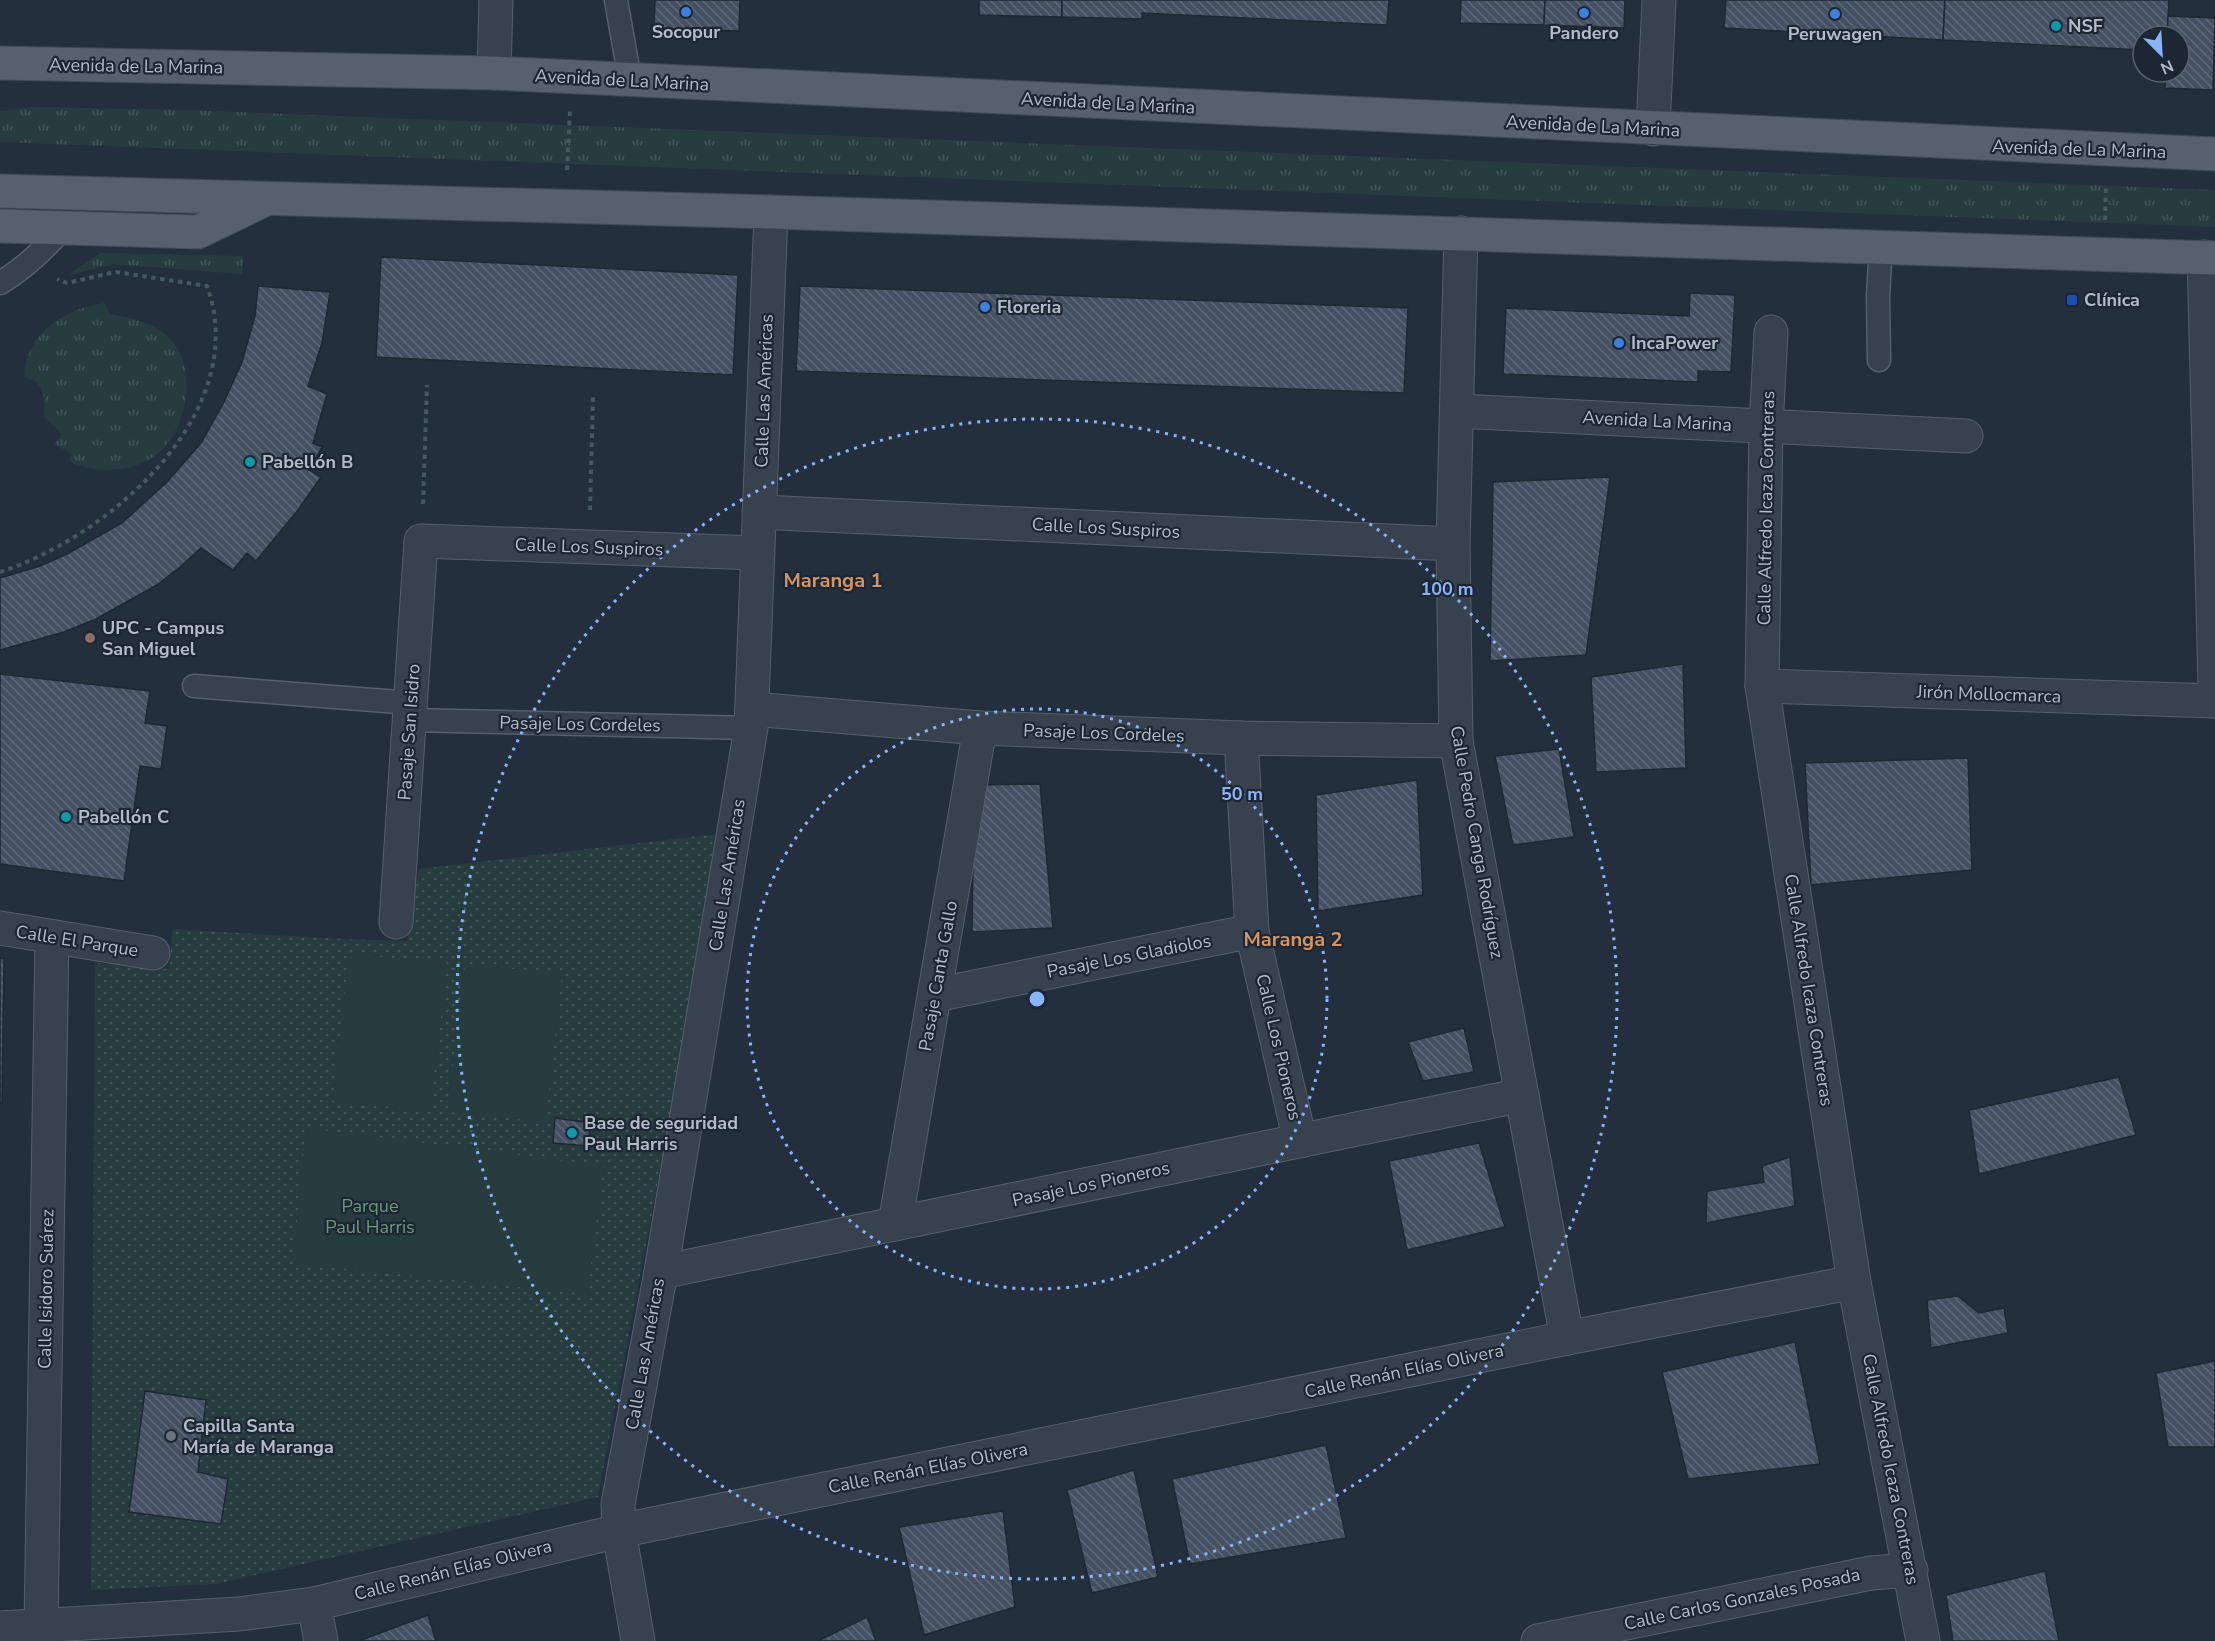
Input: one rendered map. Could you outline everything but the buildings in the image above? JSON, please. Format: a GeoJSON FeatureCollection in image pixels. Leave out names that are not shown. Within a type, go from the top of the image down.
{"type":"FeatureCollection","features":[{"type":"Feature","properties":{"kind":"main road","name":"Avenida de La Marina"},"geometry":{"type":"LineString","coordinates":[[0,63],[494,73],[2215,154]]}},
{"type":"Feature","properties":{"kind":"main road"},"geometry":{"type":"LineString","coordinates":[[0,191],[771,212],[2210,257]]}},
{"type":"Feature","properties":{"kind":"main road"},"geometry":{"type":"LineString","coordinates":[[0,219],[55,193]]}},
{"type":"Feature","properties":{"kind":"main road"},"geometry":{"type":"LineString","coordinates":[[0,226],[198,232],[267,198]]}},
{"type":"Feature","properties":{"kind":"street"},"geometry":{"type":"LineString","coordinates":[[494,73],[497,0]]}},
{"type":"Feature","properties":{"kind":"street"},"geometry":{"type":"LineString","coordinates":[[1653,129],[1659,0]]}},
{"type":"Feature","properties":{"kind":"street","name":"Calle Las Américas"},"geometry":{"type":"LineString","coordinates":[[638,1641],[619,1531],[618,1504],[661,1272],[752,718],[771,212]]}},
{"type":"Feature","properties":{"kind":"street","name":"Calle Pedro Canga Rodríguez"},"geometry":{"type":"LineString","coordinates":[[1461,233],[1453,544],[1456,741],[1567,1338]]}},
{"type":"Feature","properties":{"kind":"street"},"geometry":{"type":"LineString","coordinates":[[2210,257],[2215,685]]}},
{"type":"Feature","properties":{"kind":"street","name":"Calle Alfredo Icaza Contreras"},"geometry":{"type":"LineString","coordinates":[[1772,332],[1766,427],[1762,686],[1854,1282],[1923,1641]]}},
{"type":"Feature","properties":{"kind":"street","name":"Avenida La Marina"},"geometry":{"type":"LineString","coordinates":[[1457,411],[1965,436]]}},
{"type":"Feature","properties":{"kind":"street","name":"Calle Los Suspiros"},"geometry":{"type":"LineString","coordinates":[[759,512],[1453,544]]}},
{"type":"Feature","properties":{"kind":"street","name":"Calle Los Suspiros"},"geometry":{"type":"LineString","coordinates":[[422,541],[757,553]]}},
{"type":"Feature","properties":{"kind":"street","name":"Pasaje San Isidro"},"geometry":{"type":"LineString","coordinates":[[396,922],[422,541]]}},
{"type":"Feature","properties":{"kind":"street","name":"Jirón Mollocmarca"},"geometry":{"type":"LineString","coordinates":[[1762,686],[2215,701]]}},
{"type":"Feature","properties":{"kind":"street","name":"Pasaje Los Cordeles"},"geometry":{"type":"LineString","coordinates":[[752,718],[1241,738],[1456,741]]}},
{"type":"Feature","properties":{"kind":"street","name":"Pasaje Canta Gallo"},"geometry":{"type":"LineString","coordinates":[[895,1224],[980,728]]}},
{"type":"Feature","properties":{"kind":"street","name":"Calle Los Pioneros"},"geometry":{"type":"LineString","coordinates":[[1241,738],[1252,931],[1300,1141]]}},
{"type":"Feature","properties":{"kind":"street","name":"Calle El Parque"},"geometry":{"type":"LineString","coordinates":[[0,928],[153,953]]}},
{"type":"Feature","properties":{"kind":"street","name":"Pasaje Los Gladiolos"},"geometry":{"type":"LineString","coordinates":[[935,995],[1252,931]]}},
{"type":"Feature","properties":{"kind":"street","name":"Calle Isidoro Suárez"},"geometry":{"type":"LineString","coordinates":[[42,1633],[52,937]]}},
{"type":"Feature","properties":{"kind":"street","name":"Pasaje Los Pioneros"},"geometry":{"type":"LineString","coordinates":[[661,1272],[1522,1095]]}},
{"type":"Feature","properties":{"kind":"street","name":"Calle Renán Elías Olivera"},"geometry":{"type":"LineString","coordinates":[[0,1628],[42,1633],[239,1614],[314,1604],[619,1531],[1567,1338],[1854,1282]]}},
{"type":"Feature","properties":{"kind":"street","name":"Calle Carlos Gonzales Posada"},"geometry":{"type":"LineString","coordinates":[[1538,1641],[1870,1573],[1911,1570]]}},
{"type":"Feature","properties":{"kind":"street"},"geometry":{"type":"LineString","coordinates":[[314,1604],[321,1641]]}},
{"type":"Feature","properties":{"kind":"lane"},"geometry":{"type":"LineString","coordinates":[[616,0],[630,81]]}},
{"type":"Feature","properties":{"kind":"lane"},"geometry":{"type":"LineString","coordinates":[[0,283],[36,258],[63,228]]}},
{"type":"Feature","properties":{"kind":"lane"},"geometry":{"type":"LineString","coordinates":[[1879,360],[1878,296],[1881,246]]}},
{"type":"Feature","properties":{"kind":"lane","name":"Pasaje Los Cordeles"},"geometry":{"type":"LineString","coordinates":[[194,686],[410,712],[752,718]]}},
{"type":"Feature","properties":{"kind":"path"},"geometry":{"type":"LineString","coordinates":[[565,206],[571,77]]}},
{"type":"Feature","properties":{"kind":"path"},"geometry":{"type":"LineString","coordinates":[[2103,254],[2108,150]]}},
{"type":"Feature","properties":{"kind":"path"},"geometry":{"type":"LineString","coordinates":[[0,572],[78,536],[103,519],[144,484],[167,457],[193,417],[211,370],[214,324],[213,308],[207,286],[116,272],[67,283],[56,279]]}},
{"type":"Feature","properties":{"kind":"path"},"geometry":{"type":"LineString","coordinates":[[422,541],[427,385]]}},
{"type":"Feature","properties":{"kind":"path"},"geometry":{"type":"LineString","coordinates":[[589,547],[593,396]]}},
{"type":"Feature","properties":{"kind":"green space"},"geometry":{"type":"Polygon","coordinates":[[[33,107],[186,110],[2215,190],[2215,227],[0,142],[0,111],[33,107]]]}},
{"type":"Feature","properties":{"kind":"green space"},"geometry":{"type":"Polygon","coordinates":[[[100,253],[243,256],[242,274],[114,264],[68,275],[100,253]]]}},
{"type":"Feature","properties":{"kind":"green space"},"geometry":{"type":"Polygon","coordinates":[[[105,303],[110,314],[153,326],[165,334],[176,346],[183,360],[186,376],[184,409],[171,439],[152,458],[129,468],[116,470],[92,468],[69,461],[72,454],[54,444],[62,434],[44,417],[43,392],[37,383],[24,377],[26,361],[32,348],[50,325],[76,310],[105,303]]]}},
{"type":"Feature","properties":{"kind":"green space","name":"Parque Paul Harris"},"geometry":{"type":"Polygon","coordinates":[[[724,833],[598,1497],[216,1584],[91,1590],[95,963],[169,969],[173,929],[407,941],[419,869],[724,833]]]}},
{"type":"Feature","properties":{"kind":"green space"},"geometry":{"type":"Polygon","coordinates":[[[349,954],[447,963],[430,1111],[332,1101],[349,954]]]}},
{"type":"Feature","properties":{"kind":"green space"},"geometry":{"type":"Polygon","coordinates":[[[465,965],[562,973],[546,1122],[447,1112],[465,965]]]}},
{"type":"Feature","properties":{"kind":"green space"},"geometry":{"type":"Polygon","coordinates":[[[306,1128],[604,1166],[587,1294],[293,1263],[306,1128]]]}},
{"type":"Feature","properties":{"kind":"place","name":"Socopur"},"geometry":{"type":"Point","coordinates":[686,12]}},
{"type":"Feature","properties":{"kind":"place","name":"Pandero"},"geometry":{"type":"Point","coordinates":[1584,13]}},
{"type":"Feature","properties":{"kind":"place","name":"Peruwagen"},"geometry":{"type":"Point","coordinates":[1835,14]}},
{"type":"Feature","properties":{"kind":"place","name":"NSF"},"geometry":{"type":"Point","coordinates":[2056,26]}},
{"type":"Feature","properties":{"kind":"place","name":"Clínica"},"geometry":{"type":"Point","coordinates":[2072,300]}},
{"type":"Feature","properties":{"kind":"place","name":"Floreria"},"geometry":{"type":"Point","coordinates":[985,307]}},
{"type":"Feature","properties":{"kind":"place","name":"IncaPower"},"geometry":{"type":"Point","coordinates":[1619,343]}},
{"type":"Feature","properties":{"kind":"place","name":"Pabellón B"},"geometry":{"type":"Point","coordinates":[250,462]}},
{"type":"Feature","properties":{"kind":"place","name":"UPC - Campus San Miguel"},"geometry":{"type":"Point","coordinates":[90,638]}},
{"type":"Feature","properties":{"kind":"place","name":"Pabellón C"},"geometry":{"type":"Point","coordinates":[66,817]}},
{"type":"Feature","properties":{"kind":"place","name":"Base de seguridad Paul Harris"},"geometry":{"type":"Point","coordinates":[572,1133]}},
{"type":"Feature","properties":{"kind":"place","name":"Capilla Santa María de Maranga"},"geometry":{"type":"Point","coordinates":[171,1436]}},
{"type":"Feature","properties":{"kind":"district","name":"Maranga 1"},"geometry":{"type":"Point","coordinates":[833,580]}},
{"type":"Feature","properties":{"kind":"district","name":"Maranga 2"},"geometry":{"type":"Point","coordinates":[1293,939]}}]}
